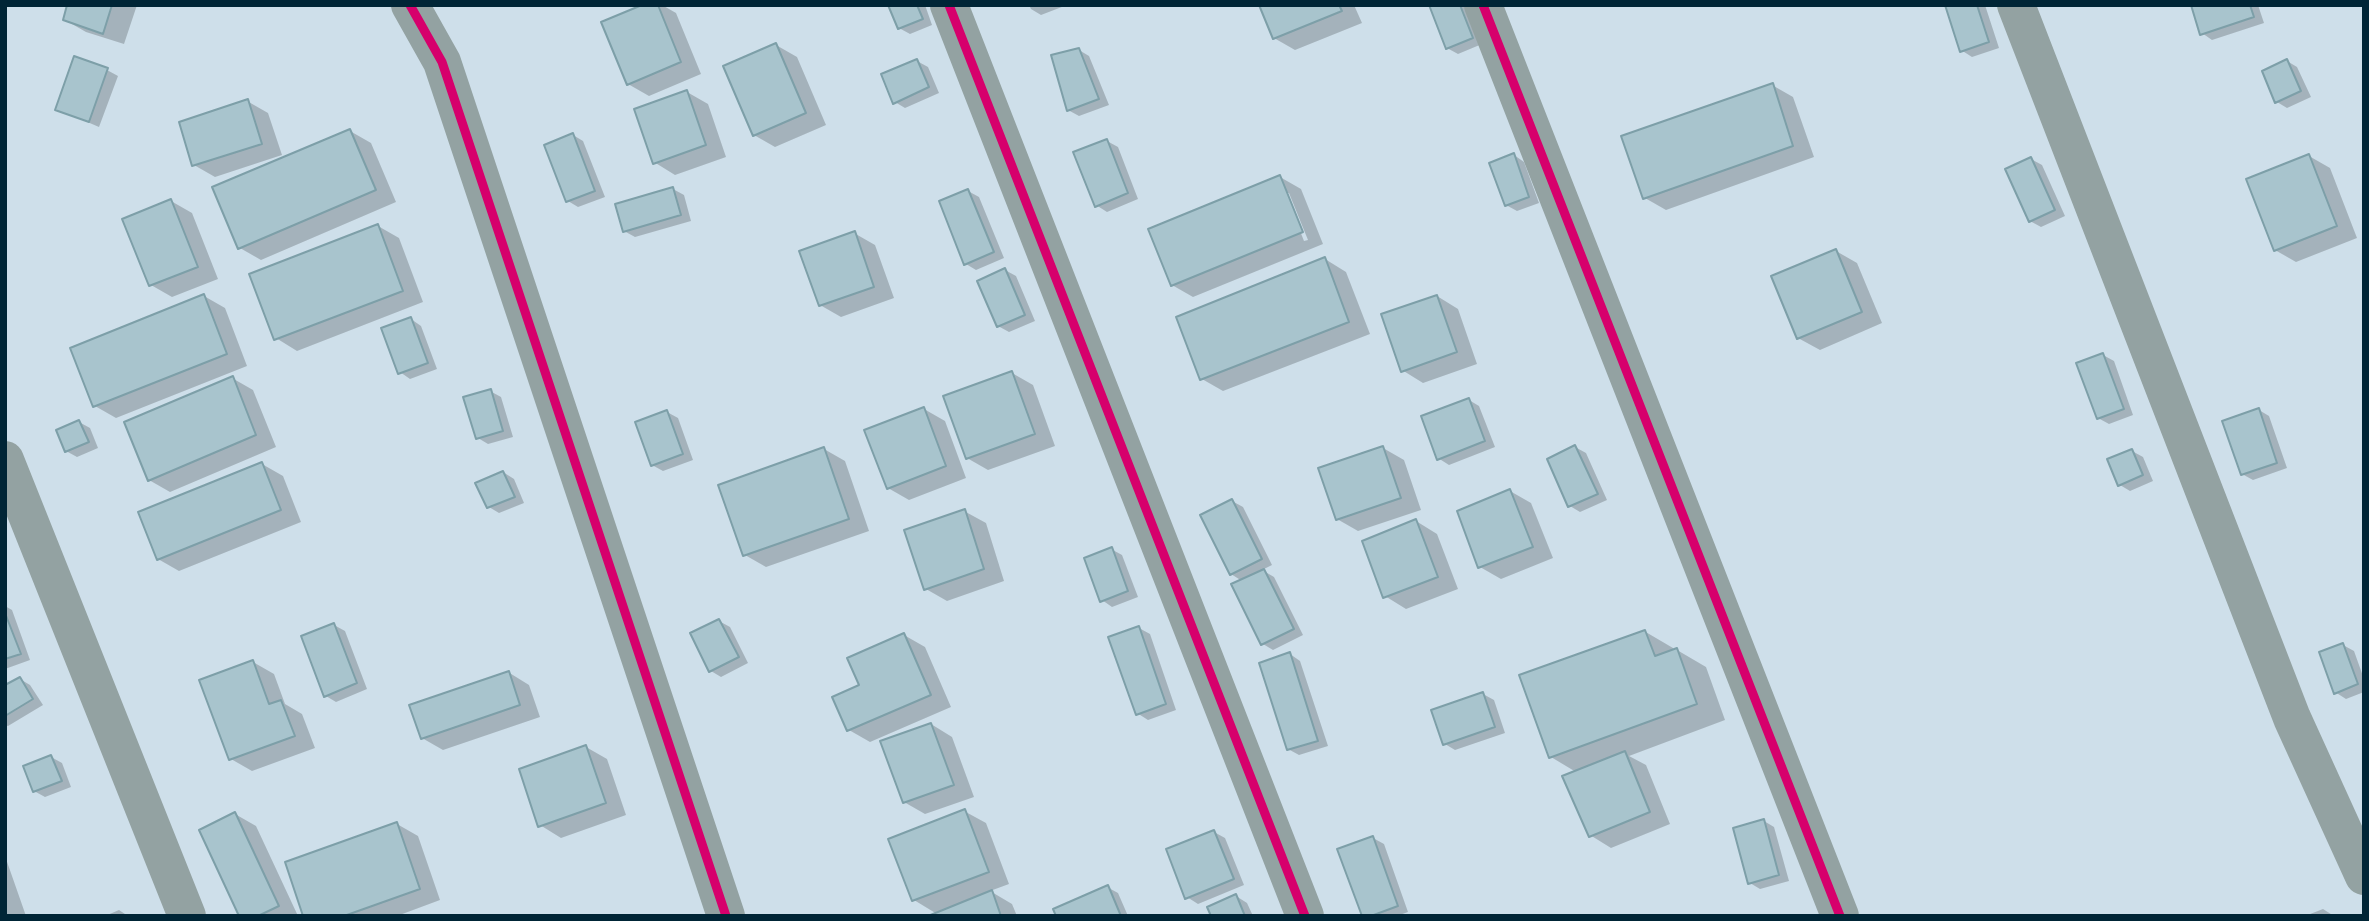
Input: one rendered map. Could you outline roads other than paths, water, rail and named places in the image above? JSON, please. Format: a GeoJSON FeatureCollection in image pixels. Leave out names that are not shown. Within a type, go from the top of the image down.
{"type":"FeatureCollection","features":[{"type":"Feature","properties":{"kind":"street"},"geometry":{"type":"LineString","coordinates":[[410,5],[442,62],[726,916]]}},
{"type":"Feature","properties":{"kind":"street"},"geometry":{"type":"LineString","coordinates":[[949,5],[1305,916]]}},
{"type":"Feature","properties":{"kind":"street"},"geometry":{"type":"LineString","coordinates":[[1483,5],[1840,916]]}},
{"type":"Feature","properties":{"kind":"street"},"geometry":{"type":"LineString","coordinates":[[2016,5],[2292,718],[2364,876]]}},
{"type":"Feature","properties":{"kind":"street"},"geometry":{"type":"LineString","coordinates":[[5,460],[187,916]]}}]}
